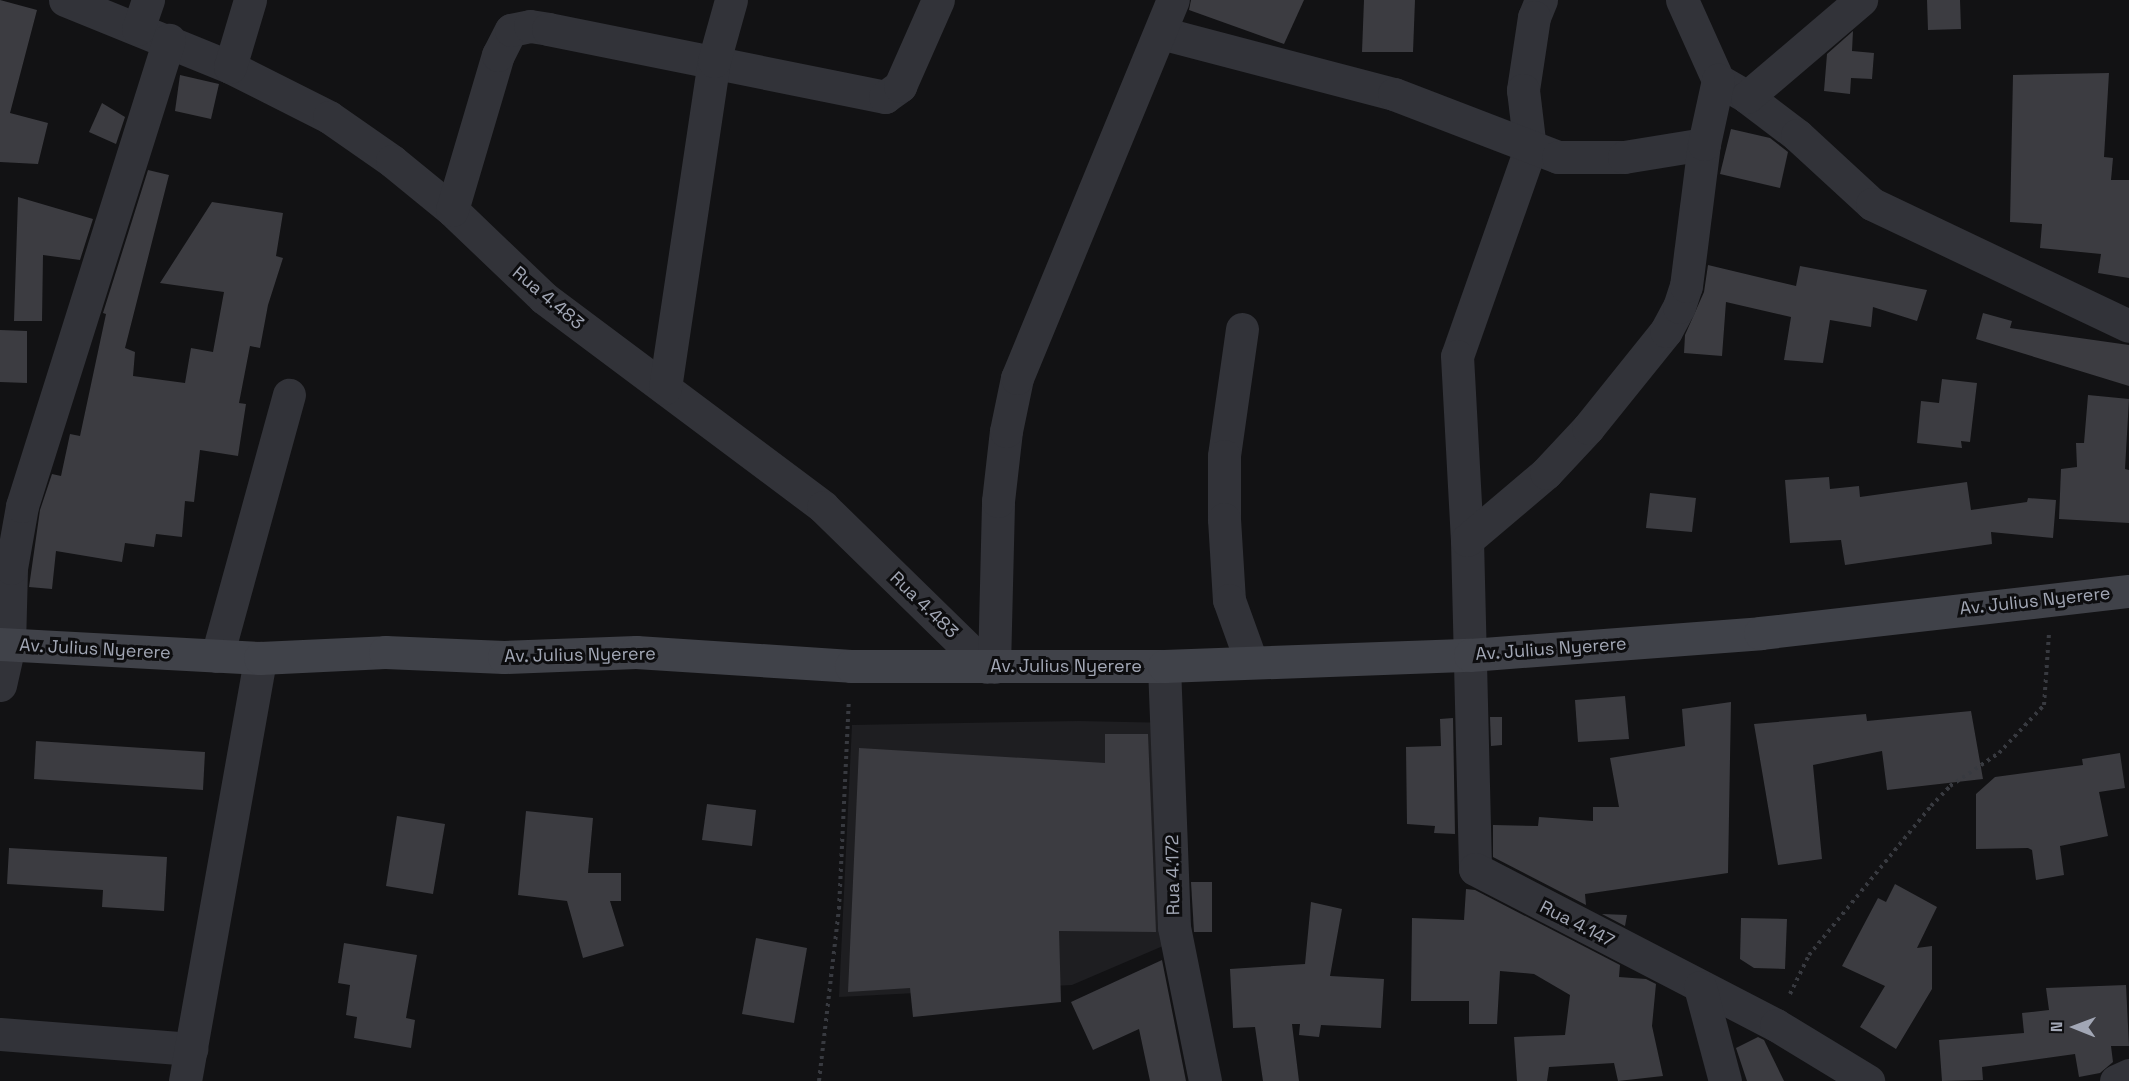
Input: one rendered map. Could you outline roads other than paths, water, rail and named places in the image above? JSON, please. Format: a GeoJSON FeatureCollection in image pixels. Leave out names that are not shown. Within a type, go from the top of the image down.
{"type":"FeatureCollection","features":[{"type":"Feature","properties":{"kind":"main road","name":"Av. Julius Nyerere"},"geometry":{"type":"LineString","coordinates":[[4,645],[260,658],[385,652],[504,657],[636,652],[851,666],[1164,666],[1251,661],[1470,655],[1760,633],[2129,591]]}},
{"type":"Feature","properties":{"kind":"street","name":"Rua 4.483"},"geometry":{"type":"LineString","coordinates":[[64,0],[143,15],[169,40],[231,67],[329,117],[452,210],[544,298],[823,507],[990,667]]}},
{"type":"Feature","properties":{"kind":"street"},"geometry":{"type":"LineString","coordinates":[[231,67],[250,0]]}},
{"type":"Feature","properties":{"kind":"street"},"geometry":{"type":"LineString","coordinates":[[665,388],[714,61],[731,0]]}},
{"type":"Feature","properties":{"kind":"street"},"geometry":{"type":"LineString","coordinates":[[452,210],[498,56],[511,30],[530,26],[548,28],[885,97],[900,86],[938,0]]}},
{"type":"Feature","properties":{"kind":"street"},"geometry":{"type":"LineString","coordinates":[[990,667],[998,501],[1006,431],[1017,378],[1173,0]]}},
{"type":"Feature","properties":{"kind":"street"},"geometry":{"type":"LineString","coordinates":[[1470,655],[1467,540],[1457,356],[1530,149],[1523,90],[1534,17],[1541,0]]}},
{"type":"Feature","properties":{"kind":"street"},"geometry":{"type":"LineString","coordinates":[[1682,0],[1718,80],[1747,97],[1797,135],[1872,204],[2129,326]]}},
{"type":"Feature","properties":{"kind":"street"},"geometry":{"type":"LineString","coordinates":[[1747,97],[1862,0]]}},
{"type":"Feature","properties":{"kind":"street"},"geometry":{"type":"LineString","coordinates":[[1161,33],[1394,94],[1454,114],[1530,149],[1578,159],[1624,157],[1704,144]]}},
{"type":"Feature","properties":{"kind":"street"},"geometry":{"type":"LineString","coordinates":[[0,685],[11,568],[22,506],[169,40]]}},
{"type":"Feature","properties":{"kind":"street"},"geometry":{"type":"LineString","coordinates":[[1467,540],[1546,474],[1666,331],[1686,286],[1704,144],[1718,80]]}},
{"type":"Feature","properties":{"kind":"street"},"geometry":{"type":"LineString","coordinates":[[1242,329],[1224,456],[1224,519],[1229,600],[1251,661]]}},
{"type":"Feature","properties":{"kind":"street"},"geometry":{"type":"LineString","coordinates":[[217,656],[289,395]]}},
{"type":"Feature","properties":{"kind":"street","name":"Rua 4.147"},"geometry":{"type":"LineString","coordinates":[[1470,655],[1474,869],[1776,1024],[1868,1081]]}},
{"type":"Feature","properties":{"kind":"street"},"geometry":{"type":"LineString","coordinates":[[184,1081],[260,658]]}},
{"type":"Feature","properties":{"kind":"street","name":"Rua 4.172"},"geometry":{"type":"LineString","coordinates":[[1164,666],[1174,927],[1205,1081]]}},
{"type":"Feature","properties":{"kind":"street"},"geometry":{"type":"LineString","coordinates":[[1700,987],[1725,1081]]}},
{"type":"Feature","properties":{"kind":"street"},"geometry":{"type":"LineString","coordinates":[[0,1034],[190,1049]]}},
{"type":"Feature","properties":{"kind":"street"},"geometry":{"type":"LineString","coordinates":[[2116,1081],[2129,1075]]}}]}
